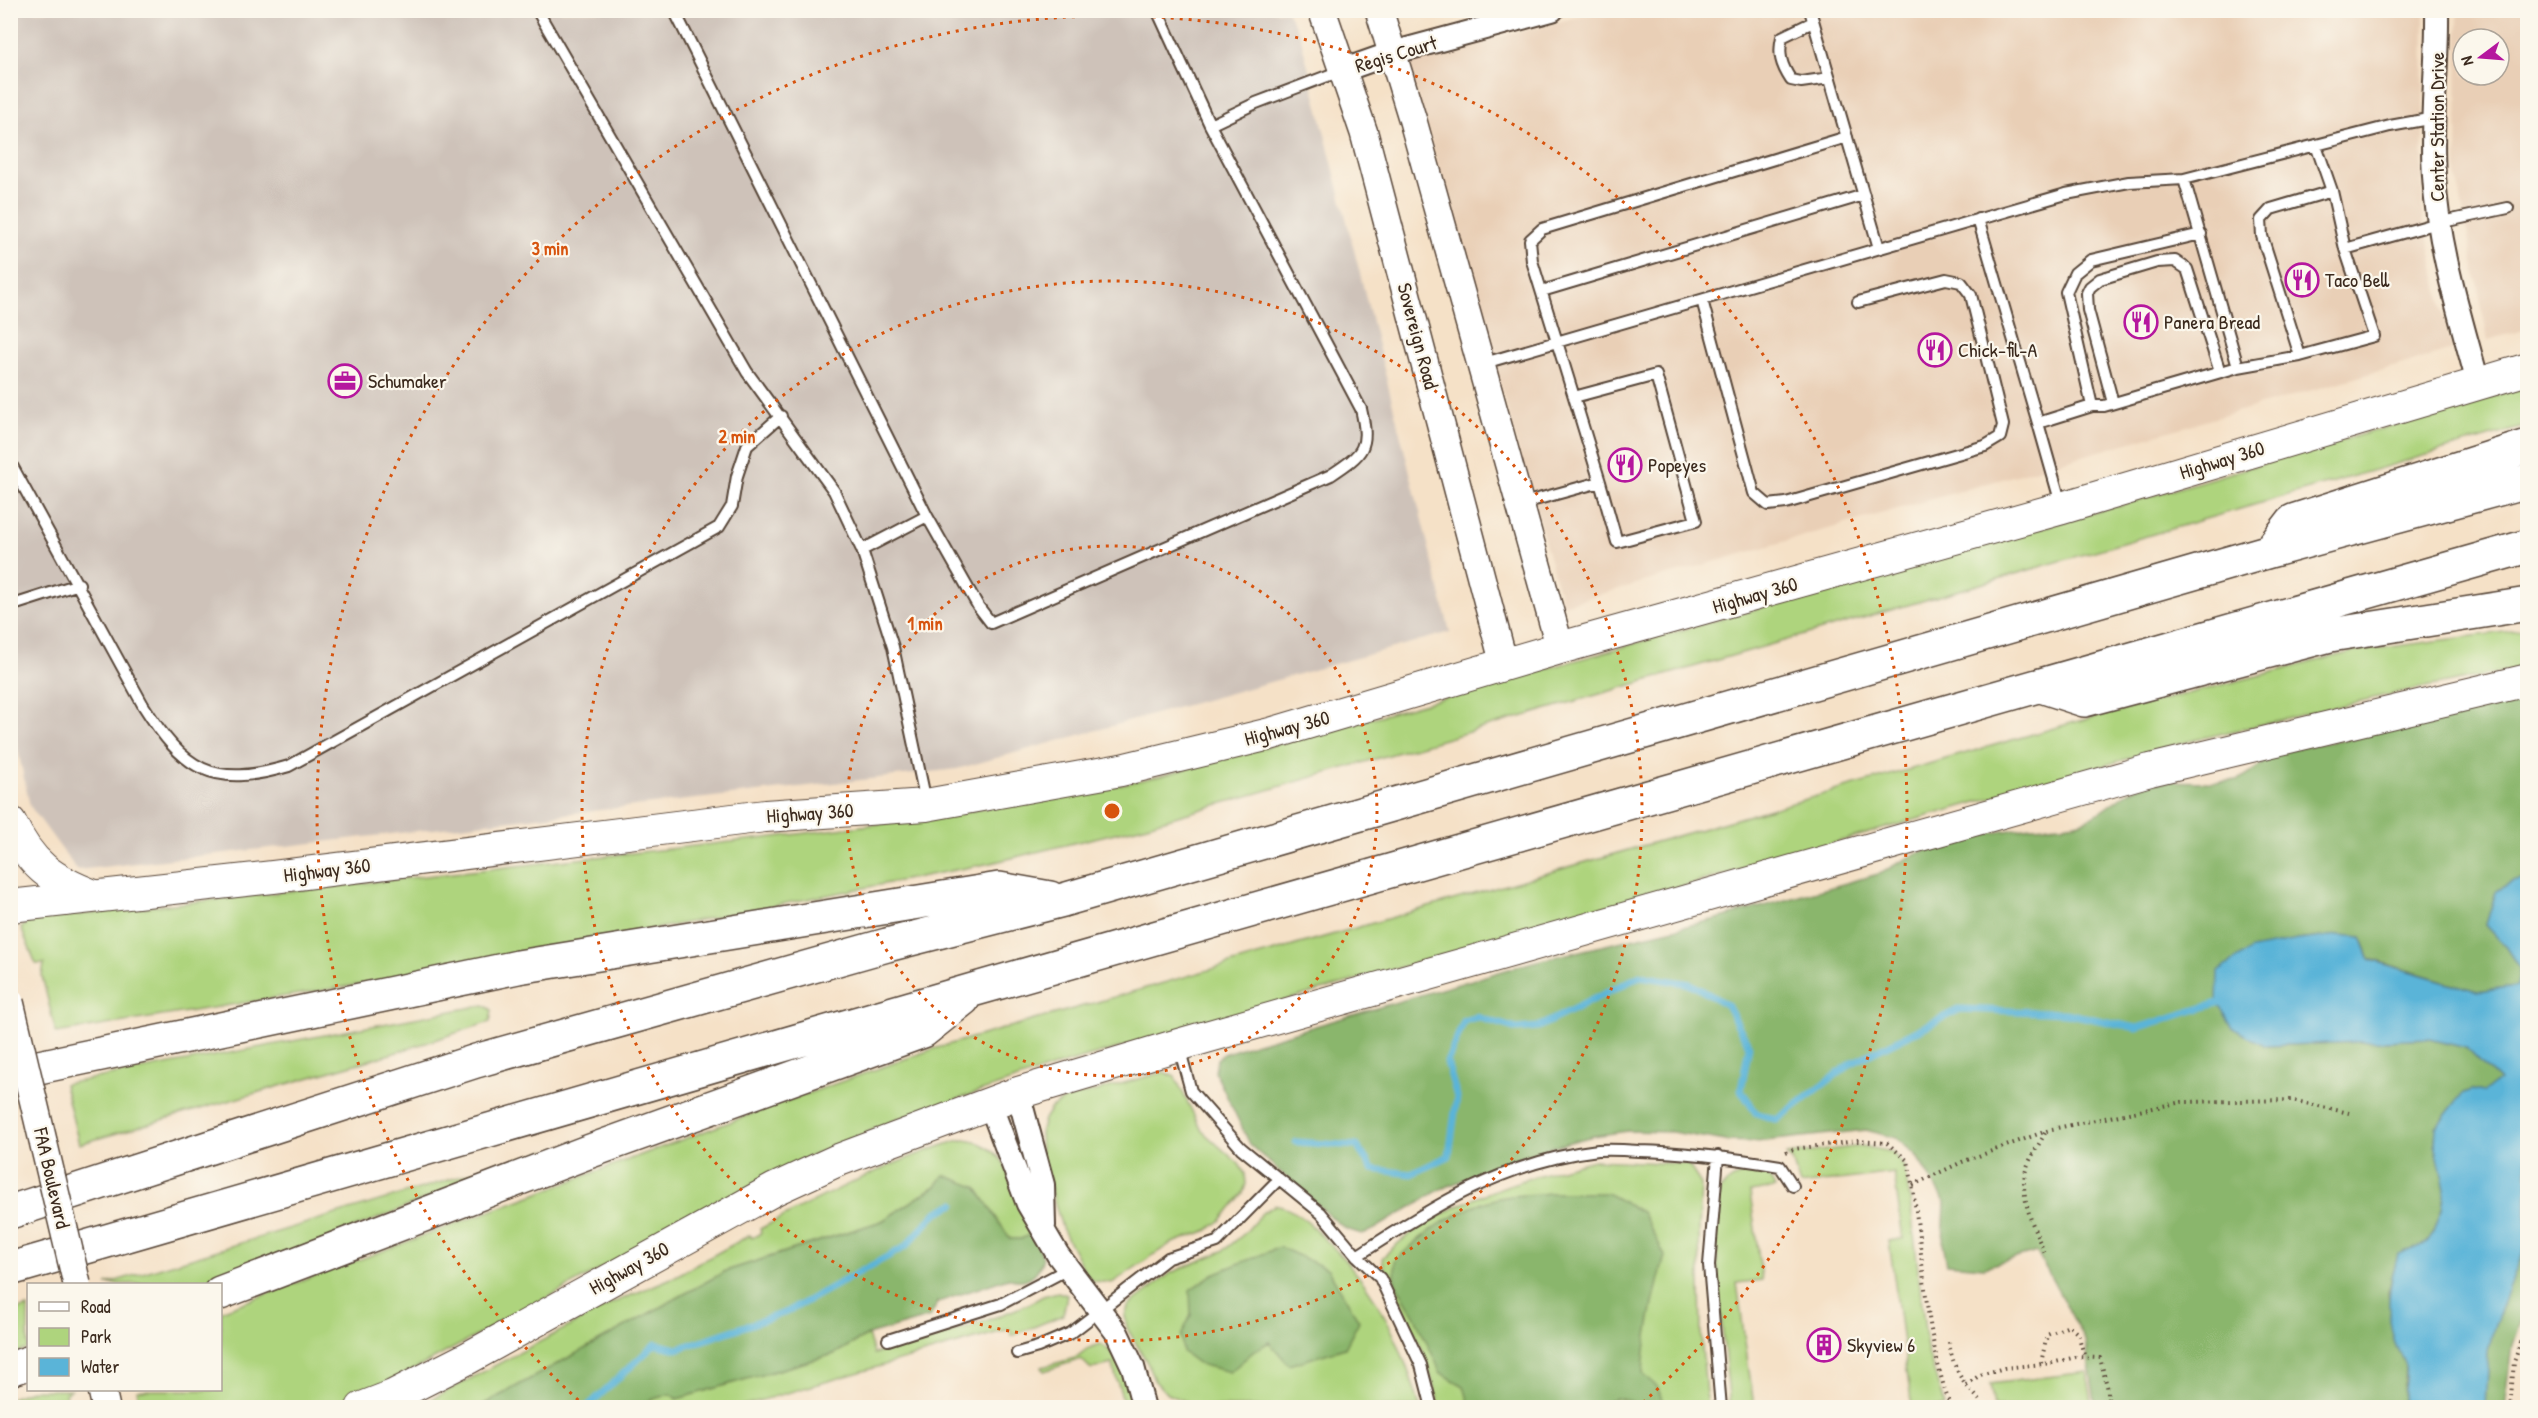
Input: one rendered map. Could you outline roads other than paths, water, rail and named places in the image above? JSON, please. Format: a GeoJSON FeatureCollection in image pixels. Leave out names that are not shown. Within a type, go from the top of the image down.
{"type":"FeatureCollection","features":[{"type":"Feature","properties":{"kind":"highway"},"geometry":{"type":"LineString","coordinates":[[2271,551],[2293,521],[2528,446]]}},
{"type":"Feature","properties":{"kind":"highway"},"geometry":{"type":"LineString","coordinates":[[17,1208],[476,1061],[887,945],[1063,900],[2271,551],[2528,481]]}},
{"type":"Feature","properties":{"kind":"highway"},"geometry":{"type":"LineString","coordinates":[[10,1269],[976,989],[2528,546]]}},
{"type":"Feature","properties":{"kind":"highway"},"geometry":{"type":"LineString","coordinates":[[2041,686],[2084,700],[2330,635],[2528,604]]}},
{"type":"Feature","properties":{"kind":"highway"},"geometry":{"type":"LineString","coordinates":[[10,1073],[518,967],[999,889],[1063,900]]}},
{"type":"Feature","properties":{"kind":"highway"},"geometry":{"type":"LineString","coordinates":[[222,1292],[585,1153],[923,1030],[976,989]]}},
{"type":"Feature","properties":{"kind":"highway"},"geometry":{"type":"LineString","coordinates":[[10,1370],[27,1363]]}},
{"type":"Feature","properties":{"kind":"main road","name":"Highway 360"},"geometry":{"type":"LineString","coordinates":[[10,906],[273,877],[765,816],[926,805],[1122,770],[1270,734],[1560,648],[2062,508],[2528,369]]}},
{"type":"Feature","properties":{"kind":"main road","name":"Highway 360"},"geometry":{"type":"LineString","coordinates":[[362,1407],[395,1402],[468,1358],[775,1189],[875,1146],[1004,1098],[1178,1044],[2150,770],[2528,680]]}},
{"type":"Feature","properties":{"kind":"main road"},"geometry":{"type":"LineString","coordinates":[[10,822],[22,846],[44,870],[68,886],[95,896]]}},
{"type":"Feature","properties":{"kind":"street","name":"Sovereign Road"},"geometry":{"type":"LineString","coordinates":[[1322,10],[1367,144],[1504,664]]}},
{"type":"Feature","properties":{"kind":"street"},"geometry":{"type":"LineString","coordinates":[[1378,10],[1413,121],[1560,648]]}},
{"type":"Feature","properties":{"kind":"street","name":"Regis Court"},"geometry":{"type":"LineString","coordinates":[[1344,70],[1392,53],[1552,10]]}},
{"type":"Feature","properties":{"kind":"street","name":"Center Station Drive"},"geometry":{"type":"LineString","coordinates":[[2437,10],[2434,175],[2438,223],[2450,279],[2478,383]]}},
{"type":"Feature","properties":{"kind":"street","name":"FAA Boulevard"},"geometry":{"type":"LineString","coordinates":[[10,1002],[77,1283]]}},
{"type":"Feature","properties":{"kind":"street"},"geometry":{"type":"LineString","coordinates":[[1004,1098],[1028,1204],[1044,1227],[1058,1255],[1117,1333],[1144,1407]]}},
{"type":"Feature","properties":{"kind":"street"},"geometry":{"type":"LineString","coordinates":[[102,1391],[106,1407]]}},
{"type":"Feature","properties":{"kind":"lane"},"geometry":{"type":"LineString","coordinates":[[537,10],[747,372],[834,491],[862,550],[893,648],[926,805]]}},
{"type":"Feature","properties":{"kind":"lane"},"geometry":{"type":"LineString","coordinates":[[674,10],[927,516],[978,606],[991,623],[1331,475],[1355,459],[1367,436],[1361,409],[1210,125],[1157,10]]}},
{"type":"Feature","properties":{"kind":"lane"},"geometry":{"type":"LineString","coordinates":[[1810,10],[1880,248]]}},
{"type":"Feature","properties":{"kind":"lane"},"geometry":{"type":"LineString","coordinates":[[1814,22],[1782,37],[1779,49],[1782,66],[1791,80],[1801,82],[1830,78]]}},
{"type":"Feature","properties":{"kind":"lane"},"geometry":{"type":"LineString","coordinates":[[1210,125],[1256,103],[1344,70]]}},
{"type":"Feature","properties":{"kind":"lane"},"geometry":{"type":"LineString","coordinates":[[1481,364],[2066,194],[2130,182],[2184,179],[2390,126],[2434,118]]}},
{"type":"Feature","properties":{"kind":"lane"},"geometry":{"type":"LineString","coordinates":[[1574,398],[1656,375],[1696,521],[1617,542],[1532,261],[1530,240],[1542,229],[1847,137]]}},
{"type":"Feature","properties":{"kind":"lane"},"geometry":{"type":"LineString","coordinates":[[2038,423],[2092,406],[2113,403],[2238,367],[2300,356],[2374,336],[2345,249],[2332,191],[2316,145]]}},
{"type":"Feature","properties":{"kind":"lane"},"geometry":{"type":"LineString","coordinates":[[2184,179],[2238,367]]}},
{"type":"Feature","properties":{"kind":"lane"},"geometry":{"type":"LineString","coordinates":[[2300,356],[2262,236],[2261,220],[2271,209],[2332,191]]}},
{"type":"Feature","properties":{"kind":"lane"},"geometry":{"type":"LineString","coordinates":[[1542,291],[1864,195]]}},
{"type":"Feature","properties":{"kind":"lane"},"geometry":{"type":"LineString","coordinates":[[2345,249],[2438,223],[2508,208]]}},
{"type":"Feature","properties":{"kind":"lane"},"geometry":{"type":"LineString","coordinates":[[1978,219],[2062,508]]}},
{"type":"Feature","properties":{"kind":"lane"},"geometry":{"type":"LineString","coordinates":[[2092,406],[2066,292],[2075,273],[2091,260],[2201,234]]}},
{"type":"Feature","properties":{"kind":"lane"},"geometry":{"type":"LineString","coordinates":[[2113,403],[2088,310],[2086,293],[2100,279],[2148,265],[2175,261],[2187,269],[2220,372]]}},
{"type":"Feature","properties":{"kind":"lane"},"geometry":{"type":"LineString","coordinates":[[1702,300],[1754,493],[1768,505],[1786,503],[1985,446],[2000,437],[2003,425],[1971,295],[1961,282],[1946,279],[1858,302]]}},
{"type":"Feature","properties":{"kind":"lane"},"geometry":{"type":"LineString","coordinates":[[10,462],[79,584],[142,705],[164,739],[189,762],[215,774],[240,776],[289,766],[719,527],[732,506],[736,476],[747,446],[781,416]]}},
{"type":"Feature","properties":{"kind":"lane"},"geometry":{"type":"LineString","coordinates":[[1520,504],[1600,482]]}},
{"type":"Feature","properties":{"kind":"lane"},"geometry":{"type":"LineString","coordinates":[[862,550],[927,516]]}},
{"type":"Feature","properties":{"kind":"lane"},"geometry":{"type":"LineString","coordinates":[[10,606],[79,584]]}},
{"type":"Feature","properties":{"kind":"lane"},"geometry":{"type":"LineString","coordinates":[[1178,1044],[1191,1091],[1241,1148],[1321,1213],[1380,1278],[1421,1365],[1432,1407]]}},
{"type":"Feature","properties":{"kind":"lane"},"geometry":{"type":"LineString","coordinates":[[1358,1256],[1428,1209],[1492,1178],[1541,1161],[1599,1150],[1718,1156],[1780,1166],[1793,1186]]}},
{"type":"Feature","properties":{"kind":"lane"},"geometry":{"type":"LineString","coordinates":[[1718,1156],[1709,1265],[1721,1407]]}},
{"type":"Feature","properties":{"kind":"lane"},"geometry":{"type":"LineString","coordinates":[[1017,1353],[1071,1333],[1168,1258],[1217,1242],[1279,1179]]}},
{"type":"Feature","properties":{"kind":"lane"},"geometry":{"type":"LineString","coordinates":[[888,1340],[1001,1304],[1068,1269]]}},
{"type":"Feature","properties":{"kind":"water"},"geometry":{"type":"Polygon","coordinates":[[[2527,879],[2527,1242],[2494,1327],[2488,1351],[2485,1407],[2402,1407],[2405,1366],[2394,1340],[2389,1306],[2390,1286],[2398,1254],[2427,1242],[2434,1232],[2442,1209],[2445,1188],[2435,1144],[2436,1127],[2462,1094],[2472,1090],[2484,1092],[2499,1081],[2466,1048],[2430,1039],[2266,1046],[2234,1029],[2217,1002],[2218,972],[2251,949],[2339,935],[2361,937],[2370,960],[2477,991],[2517,986],[2520,969],[2505,946],[2486,925],[2496,891],[2512,882],[2527,879]]]}},
{"type":"Feature","properties":{"kind":"waterway"},"geometry":{"type":"LineString","coordinates":[[1296,1142],[1357,1146],[1372,1169],[1411,1174],[1449,1156],[1457,1097],[1447,1062],[1464,1021],[1477,1017],[1517,1029],[1538,1027],[1640,976],[1691,984],[1727,1005],[1749,1046],[1741,1090],[1756,1113],[1777,1120],[1850,1064],[1960,1009],[2065,1013],[2137,1028],[2224,1001]]}},
{"type":"Feature","properties":{"kind":"waterway"},"geometry":{"type":"LineString","coordinates":[[586,1408],[655,1344],[677,1349],[787,1312],[905,1247],[936,1213],[954,1204]]}},
{"type":"Feature","properties":{"kind":"place","name":"Taco Bell"},"geometry":{"type":"Point","coordinates":[2302,280]}},
{"type":"Feature","properties":{"kind":"place","name":"Panera Bread"},"geometry":{"type":"Point","coordinates":[2141,322]}},
{"type":"Feature","properties":{"kind":"place","name":"Chick-fil-A"},"geometry":{"type":"Point","coordinates":[1935,350]}},
{"type":"Feature","properties":{"kind":"place","name":"Schumaker"},"geometry":{"type":"Point","coordinates":[345,381]}},
{"type":"Feature","properties":{"kind":"place","name":"Popeyes"},"geometry":{"type":"Point","coordinates":[1625,465]}},
{"type":"Feature","properties":{"kind":"place","name":"Skyview 6"},"geometry":{"type":"Point","coordinates":[1824,1345]}}]}
